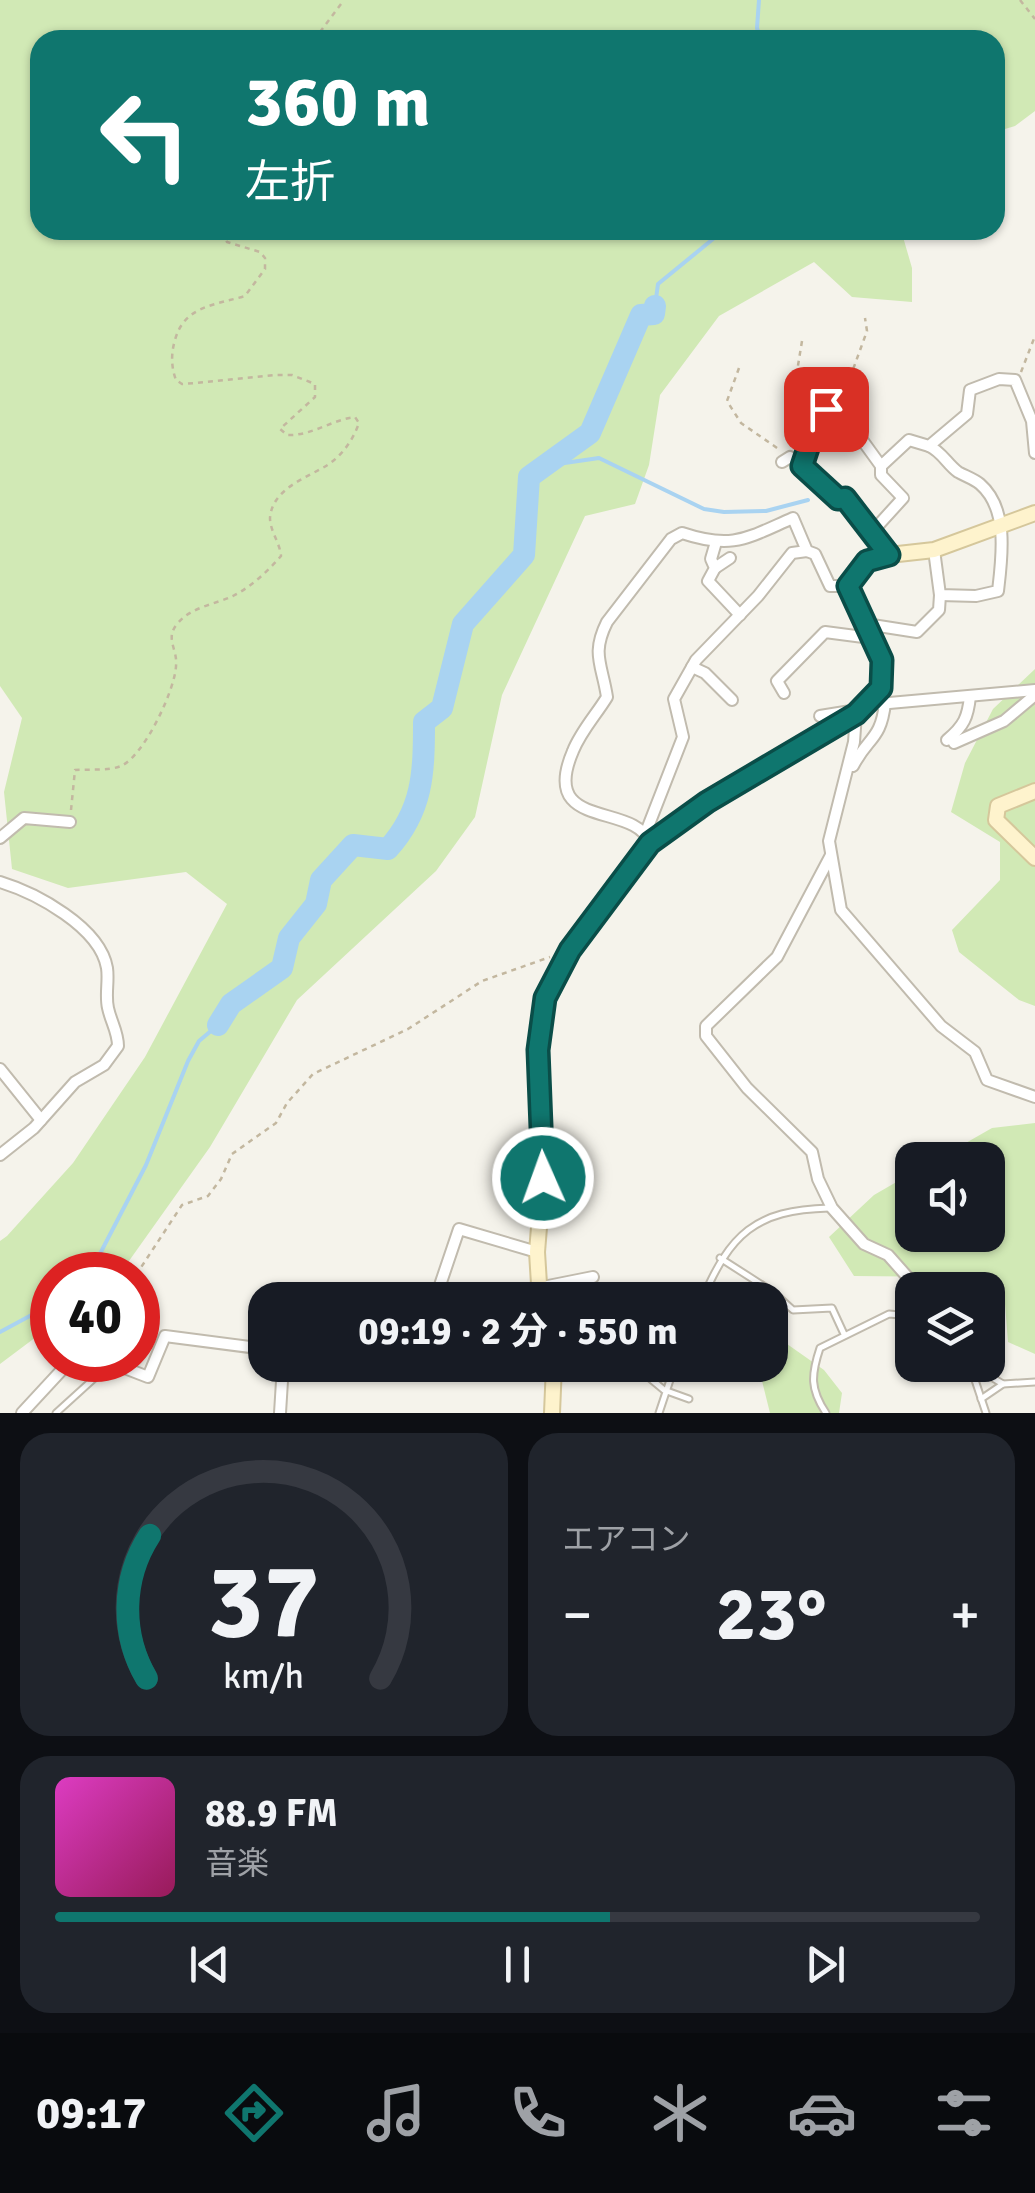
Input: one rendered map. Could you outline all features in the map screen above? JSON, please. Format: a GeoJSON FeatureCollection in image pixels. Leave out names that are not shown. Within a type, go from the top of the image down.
{"type":"FeatureCollection","features":[{"type":"Feature","properties":{"kind":"street"},"geometry":{"type":"LineString","coordinates":[[929,446],[967,414],[970,390],[999,379],[1015,380],[1032,421],[1035,453]]}},
{"type":"Feature","properties":{"kind":"street"},"geometry":{"type":"LineString","coordinates":[[802,466],[818,418],[835,408],[881,466],[881,475],[903,498],[872,531]]}},
{"type":"Feature","properties":{"kind":"street"},"geometry":{"type":"LineString","coordinates":[[881,466],[910,440],[929,446],[941,452],[955,470],[981,485],[999,513],[1002,556],[998,591],[976,596],[940,595]]}},
{"type":"Feature","properties":{"kind":"street"},"geometry":{"type":"LineString","coordinates":[[786,459],[802,466],[838,499],[845,498],[889,555]]}},
{"type":"Feature","properties":{"kind":"street"},"geometry":{"type":"LineString","coordinates":[[848,586],[867,561],[934,550],[1035,513]]}},
{"type":"Feature","properties":{"kind":"street"},"geometry":{"type":"LineString","coordinates":[[648,837],[581,808],[570,798],[566,774],[572,753],[607,696],[596,652],[607,622],[671,539],[682,533],[716,542],[739,542],[793,518],[807,551]]}},
{"type":"Feature","properties":{"kind":"street"},"geometry":{"type":"LineString","coordinates":[[714,568],[711,559],[716,542]]}},
{"type":"Feature","properties":{"kind":"street"},"geometry":{"type":"LineString","coordinates":[[784,694],[777,680],[825,632],[917,632],[939,610],[934,550]]}},
{"type":"Feature","properties":{"kind":"street"},"geometry":{"type":"LineString","coordinates":[[538,1282],[543,1178],[538,1050],[545,998],[570,950],[648,837],[683,737],[674,699],[692,667],[792,553],[815,554],[830,586],[848,586]]}},
{"type":"Feature","properties":{"kind":"street"},"geometry":{"type":"LineString","coordinates":[[730,558],[714,568],[708,581],[740,615]]}},
{"type":"Feature","properties":{"kind":"street"},"geometry":{"type":"LineString","coordinates":[[648,837],[862,709],[881,688],[882,660],[848,586]]}},
{"type":"Feature","properties":{"kind":"street"},"geometry":{"type":"LineString","coordinates":[[692,667],[732,700]]}},
{"type":"Feature","properties":{"kind":"street"},"geometry":{"type":"LineString","coordinates":[[820,716],[885,703],[1035,692]]}},
{"type":"Feature","properties":{"kind":"street"},"geometry":{"type":"LineString","coordinates":[[970,696],[968,716],[950,741],[1004,721],[1035,692]]}},
{"type":"Feature","properties":{"kind":"street"},"geometry":{"type":"LineString","coordinates":[[845,779],[862,748],[873,742],[882,726],[885,703]]}},
{"type":"Feature","properties":{"kind":"street"},"geometry":{"type":"LineString","coordinates":[[862,709],[829,841],[841,910],[941,1026],[975,1052],[987,1080],[1035,1097]]}},
{"type":"Feature","properties":{"kind":"street"},"geometry":{"type":"LineString","coordinates":[[1035,791],[998,806],[996,820],[1035,858]]}},
{"type":"Feature","properties":{"kind":"street"},"geometry":{"type":"LineString","coordinates":[[0,838],[24,818],[70,822]]}},
{"type":"Feature","properties":{"kind":"street"},"geometry":{"type":"LineString","coordinates":[[831,855],[777,957],[706,1026],[706,1036],[746,1088],[812,1152],[818,1179],[832,1208],[864,1244],[888,1255],[904,1272]]}},
{"type":"Feature","properties":{"kind":"street"},"geometry":{"type":"LineString","coordinates":[[0,882],[59,909],[94,939],[107,966],[107,1006],[118,1046],[104,1065],[75,1082],[41,1120],[0,1155]]}},
{"type":"Feature","properties":{"kind":"street"},"geometry":{"type":"LineString","coordinates":[[0,1069],[41,1120]]}},
{"type":"Feature","properties":{"kind":"street"},"geometry":{"type":"LineString","coordinates":[[441,1282],[460,1229],[537,1252]]}},
{"type":"Feature","properties":{"kind":"street"},"geometry":{"type":"LineString","coordinates":[[577,1282],[593,1277]]}},
{"type":"Feature","properties":{"kind":"street"},"geometry":{"type":"LineString","coordinates":[[160,1348],[165,1336],[248,1346]]}},
{"type":"Feature","properties":{"kind":"street"},"geometry":{"type":"LineString","coordinates":[[24,1409],[50,1382]]}},
{"type":"Feature","properties":{"kind":"street"},"geometry":{"type":"LineString","coordinates":[[280,1413],[282,1382]]}},
{"type":"Feature","properties":{"kind":"street"},"geometry":{"type":"LineString","coordinates":[[552,1413],[553,1382]]}},
{"type":"Feature","properties":{"kind":"lane"},"geometry":{"type":"LineString","coordinates":[[710,1282],[720,1258],[742,1232],[806,1209],[832,1208]]}},
{"type":"Feature","properties":{"kind":"lane"},"geometry":{"type":"LineString","coordinates":[[720,1258],[794,1310],[832,1308],[844,1335]]}},
{"type":"Feature","properties":{"kind":"lane"},"geometry":{"type":"LineString","coordinates":[[826,1413],[814,1395],[811,1375],[820,1348],[895,1315]]}},
{"type":"Feature","properties":{"kind":"lane"},"geometry":{"type":"LineString","coordinates":[[56,1413],[87,1382]]}},
{"type":"Feature","properties":{"kind":"lane"},"geometry":{"type":"LineString","coordinates":[[654,1382],[689,1399]]}},
{"type":"Feature","properties":{"kind":"lane"},"geometry":{"type":"LineString","coordinates":[[659,1413],[668,1382]]}},
{"type":"Feature","properties":{"kind":"lane"},"geometry":{"type":"LineString","coordinates":[[976,1382],[986,1413]]}},
{"type":"Feature","properties":{"kind":"lane"},"geometry":{"type":"LineString","coordinates":[[981,1399],[1003,1384],[1035,1382]]}},
{"type":"Feature","properties":{"kind":"lane"},"geometry":{"type":"LineString","coordinates":[[24,1409],[39,1413]]}},
{"type":"Feature","properties":{"kind":"path"},"geometry":{"type":"LineString","coordinates":[[322,30],[344,0]]}},
{"type":"Feature","properties":{"kind":"path"},"geometry":{"type":"LineString","coordinates":[[1020,0],[1035,19]]}},
{"type":"Feature","properties":{"kind":"path"},"geometry":{"type":"LineString","coordinates":[[70,822],[75,770],[119,767],[141,751],[176,666],[170,640],[176,624],[187,614],[235,595],[281,556],[270,521],[274,507],[302,477],[327,465],[345,450],[359,422],[345,418],[287,436],[280,430],[318,390],[316,384],[292,375],[196,384],[176,380],[172,350],[178,326],[208,304],[245,296],[265,269],[265,258],[260,252],[227,240]]}},
{"type":"Feature","properties":{"kind":"path"},"geometry":{"type":"LineString","coordinates":[[802,341],[794,390],[835,408],[867,331],[865,318]]}},
{"type":"Feature","properties":{"kind":"path"},"geometry":{"type":"LineString","coordinates":[[1015,380],[1027,363],[1035,336]]}},
{"type":"Feature","properties":{"kind":"path"},"geometry":{"type":"LineString","coordinates":[[739,368],[727,401],[741,424],[786,459]]}},
{"type":"Feature","properties":{"kind":"path"},"geometry":{"type":"LineString","coordinates":[[151,1252],[182,1205],[208,1196],[232,1154],[276,1123],[287,1103],[313,1074],[408,1029],[482,981],[570,950]]}},
{"type":"Feature","properties":{"kind":"green space"},"geometry":{"type":"Polygon","coordinates":[[[0,0],[1035,0],[1035,111],[1005,129],[1005,30],[30,30],[30,240],[904,240],[912,268],[912,302],[852,297],[814,262],[719,316],[660,395],[649,465],[635,504],[585,516],[502,695],[475,817],[436,871],[297,1000],[210,1147],[135,1252],[30,1252],[30,1342],[0,1364],[0,1241],[73,1163],[145,1057],[227,904],[186,872],[68,888],[12,869],[4,792],[22,718],[0,686],[0,0]]]}},
{"type":"Feature","properties":{"kind":"green space"},"geometry":{"type":"Polygon","coordinates":[[[1035,669],[1035,1006],[1019,1000],[959,952],[952,930],[1000,880],[1000,842],[951,812],[965,763],[993,709],[1035,669]]]}},
{"type":"Feature","properties":{"kind":"green space"},"geometry":{"type":"Polygon","coordinates":[[[1035,1123],[1035,1354],[1008,1342],[1005,1272],[854,1276],[829,1237],[874,1195],[895,1183],[895,1252],[1005,1252],[1005,1142],[968,1142],[992,1128],[1035,1123]]]}},
{"type":"Feature","properties":{"kind":"green space"},"geometry":{"type":"Polygon","coordinates":[[[788,1345],[824,1370],[842,1393],[839,1413],[770,1413],[762,1382],[788,1382],[788,1345]]]}},
{"type":"Feature","properties":{"kind":"waterway"},"geometry":{"type":"LineString","coordinates":[[758,30],[759,0]]}},
{"type":"Feature","properties":{"kind":"waterway"},"geometry":{"type":"LineString","coordinates":[[655,306],[658,284],[712,240]]}},
{"type":"Feature","properties":{"kind":"waterway"},"geometry":{"type":"LineString","coordinates":[[218,1025],[231,1004],[282,968],[289,938],[316,904],[321,880],[353,845],[388,849],[400,834],[419,790],[424,722],[442,708],[463,624],[524,555],[529,477],[590,433],[641,315],[654,314],[655,306]]}},
{"type":"Feature","properties":{"kind":"waterway"},"geometry":{"type":"LineString","coordinates":[[544,466],[599,458],[704,509],[724,512],[766,511],[808,500]]}},
{"type":"Feature","properties":{"kind":"waterway"},"geometry":{"type":"LineString","coordinates":[[101,1252],[146,1165],[188,1061],[199,1041],[218,1025]]}},
{"type":"Feature","properties":{"kind":"waterway"},"geometry":{"type":"LineString","coordinates":[[0,1332],[30,1316]]}},
{"type":"Feature","properties":{"kind":"route"},"geometry":{"type":"LineString","coordinates":[[543,1178],[538,1050],[545,998],[570,950],[650,843],[707,802],[856,714],[881,688],[882,660],[848,586],[867,561],[889,555],[845,498],[838,499],[802,466],[818,418],[826,409]]}}]}
